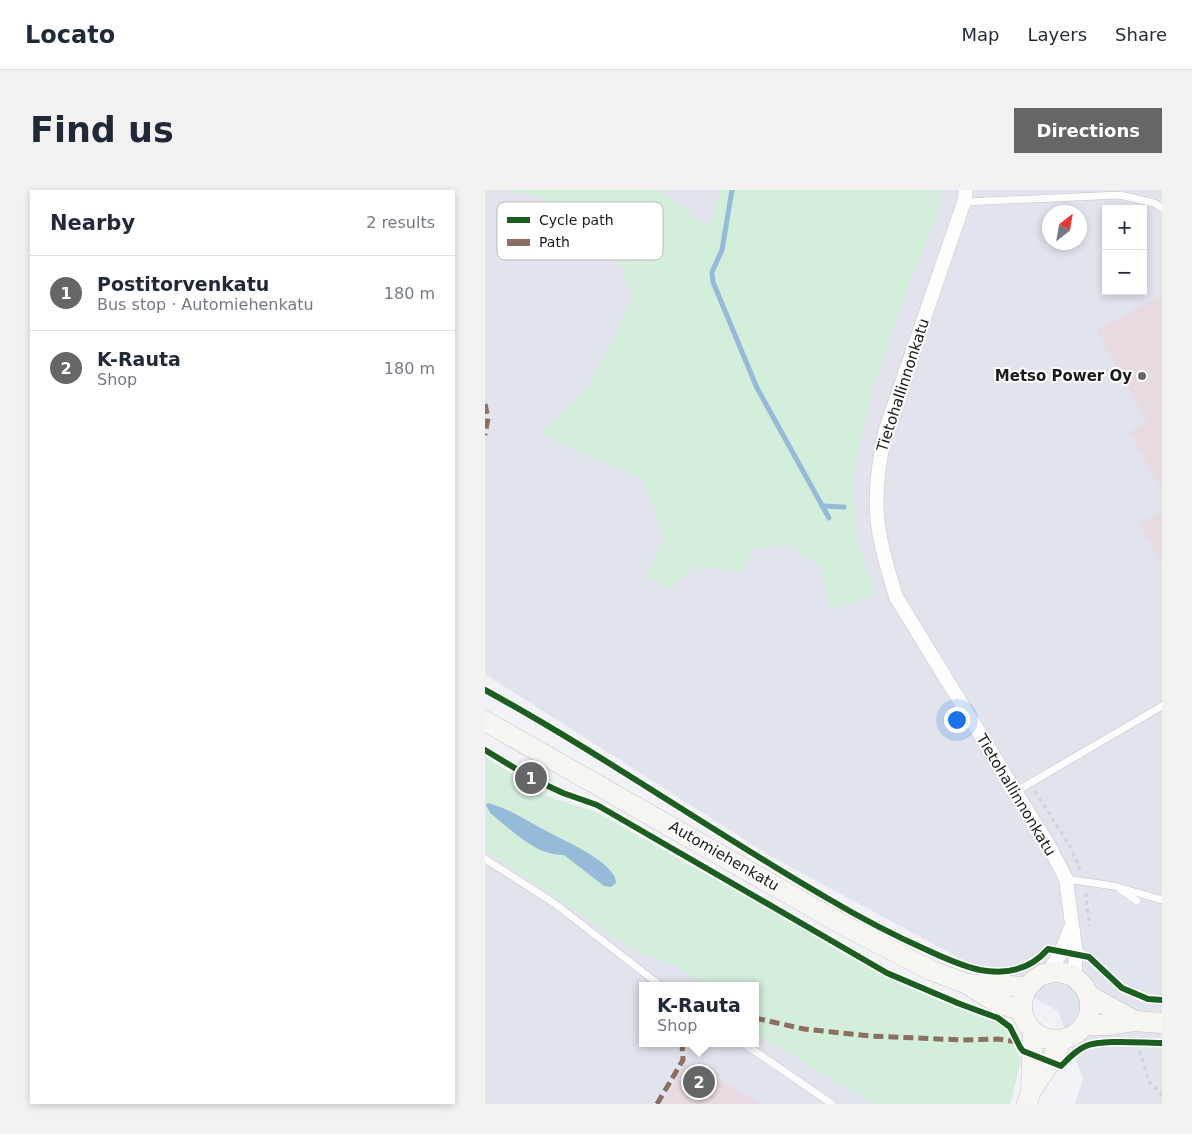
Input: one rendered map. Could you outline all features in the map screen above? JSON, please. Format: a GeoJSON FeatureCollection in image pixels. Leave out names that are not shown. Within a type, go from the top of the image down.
{"type":"FeatureCollection","features":[{"type":"Feature","properties":{"kind":"main road","name":"Automiehenkatu"},"geometry":{"type":"LineString","coordinates":[[485,721],[845,926],[930,970],[967,984],[997,1002],[1022,1011]]}},
{"type":"Feature","properties":{"kind":"main road"},"geometry":{"type":"LineString","coordinates":[[1057,972],[1074,977],[1088,995],[1090,1005],[1089,1016],[1078,1032],[1062,1040],[1051,1040],[1041,1037],[1033,1031],[1024,1019],[1022,1011],[1024,994],[1028,987],[1040,976],[1057,972]]}},
{"type":"Feature","properties":{"kind":"main road","name":"Automiehenkatu"},"geometry":{"type":"LineString","coordinates":[[967,984],[1028,987]]}},
{"type":"Feature","properties":{"kind":"main road"},"geometry":{"type":"LineString","coordinates":[[1088,995],[1135,1021]]}},
{"type":"Feature","properties":{"kind":"main road"},"geometry":{"type":"LineString","coordinates":[[1084,1025],[1110,1025],[1135,1021],[1162,1022]]}},
{"type":"Feature","properties":{"kind":"main road"},"geometry":{"type":"LineString","coordinates":[[1029,1098],[1033,1031]]}},
{"type":"Feature","properties":{"kind":"main road"},"geometry":{"type":"LineString","coordinates":[[1029,1098],[1062,1040]]}},
{"type":"Feature","properties":{"kind":"street","name":"Tietohallinnonkatu"},"geometry":{"type":"LineString","coordinates":[[965,196],[885,432],[878,468],[877,514],[883,554],[896,597],[1050,848],[1066,879],[1076,954],[1074,977]]}},
{"type":"Feature","properties":{"kind":"street"},"geometry":{"type":"LineString","coordinates":[[1048,974],[1061,952],[1072,926]]}},
{"type":"Feature","properties":{"kind":"lane"},"geometry":{"type":"LineString","coordinates":[[965,196],[1120,195],[1154,203],[1162,208]]}},
{"type":"Feature","properties":{"kind":"lane"},"geometry":{"type":"LineString","coordinates":[[1015,792],[1162,706]]}},
{"type":"Feature","properties":{"kind":"lane"},"geometry":{"type":"LineString","coordinates":[[485,859],[554,903],[656,982]]}},
{"type":"Feature","properties":{"kind":"lane"},"geometry":{"type":"LineString","coordinates":[[1066,879],[1114,886],[1162,900]]}},
{"type":"Feature","properties":{"kind":"lane"},"geometry":{"type":"LineString","coordinates":[[1114,886],[1137,901]]}},
{"type":"Feature","properties":{"kind":"lane"},"geometry":{"type":"LineString","coordinates":[[749,1047],[832,1104]]}},
{"type":"Feature","properties":{"kind":"path"},"geometry":{"type":"LineString","coordinates":[[1030,783],[1071,848],[1085,881],[1089,930]]}},
{"type":"Feature","properties":{"kind":"path"},"geometry":{"type":"LineString","coordinates":[[1128,1042],[1146,1043]]}},
{"type":"Feature","properties":{"kind":"path"},"geometry":{"type":"LineString","coordinates":[[1137,1043],[1149,1082],[1162,1095]]}},
{"type":"Feature","properties":{"kind":"shaded area"},"geometry":{"type":"Polygon","coordinates":[[[485,190],[1162,190],[1162,1104],[1075,1104],[1083,1079],[1058,1011],[772,857],[485,674],[485,190]]]}},
{"type":"Feature","properties":{"kind":"shaded area"},"geometry":{"type":"Polygon","coordinates":[[[485,757],[546,796],[598,813],[870,967],[930,997],[997,1022],[1008,1031],[1021,1060],[1010,1104],[485,1104],[485,757]]]}},
{"type":"Feature","properties":{"kind":"green space"},"geometry":{"type":"Polygon","coordinates":[[[506,190],[659,190],[709,228],[721,190],[941,190],[937,214],[905,294],[871,393],[853,477],[855,534],[876,596],[830,608],[821,567],[786,545],[753,548],[742,571],[693,567],[671,590],[645,577],[664,539],[644,480],[541,434],[588,387],[618,331],[632,296],[621,265],[612,260],[663,260],[663,202],[545,202],[542,197],[506,190]]]}},
{"type":"Feature","properties":{"kind":"green space"},"geometry":{"type":"Polygon","coordinates":[[[485,757],[546,796],[598,813],[870,967],[930,997],[997,1022],[1008,1031],[1021,1060],[1010,1104],[874,1104],[759,1035],[759,982],[698,982],[675,966],[660,959],[642,955],[485,850],[485,757]],[[488,803],[490,813],[523,839],[548,853],[568,857],[548,832],[519,815],[488,803]]]}},
{"type":"Feature","properties":{"kind":"water"},"geometry":{"type":"Polygon","coordinates":[[[488,803],[512,812],[589,854],[609,869],[615,877],[616,883],[611,887],[604,886],[564,855],[553,854],[533,846],[490,813],[486,805],[488,803]]]}},
{"type":"Feature","properties":{"kind":"building","name":"Metso Power Oy"},"geometry":{"type":"Polygon","coordinates":[[[1162,294],[1162,490],[1129,432],[1147,422],[1097,330],[1162,294]]]}},
{"type":"Feature","properties":{"kind":"building"},"geometry":{"type":"Polygon","coordinates":[[[1162,511],[1162,565],[1139,524],[1162,511]]]}},
{"type":"Feature","properties":{"kind":"building"},"geometry":{"type":"Polygon","coordinates":[[[535,769],[543,774],[541,777],[533,772],[535,769]]]}},
{"type":"Feature","properties":{"kind":"building"},"geometry":{"type":"Polygon","coordinates":[[[687,1061],[761,1104],[662,1104],[687,1061]]]}},
{"type":"Feature","properties":{"kind":"waterway"},"geometry":{"type":"LineString","coordinates":[[732,190],[722,250],[712,272],[713,282],[757,388],[829,518]]}},
{"type":"Feature","properties":{"kind":"waterway"},"geometry":{"type":"LineString","coordinates":[[822,506],[844,507]]}},
{"type":"Feature","properties":{"kind":"marked path"},"geometry":{"type":"LineString","coordinates":[[485,404],[488,418],[485,435]]}},
{"type":"Feature","properties":{"kind":"marked path"},"geometry":{"type":"LineString","coordinates":[[759,1019],[804,1029],[870,1036],[963,1040],[998,1039],[1018,1042]]}},
{"type":"Feature","properties":{"kind":"marked path"},"geometry":{"type":"LineString","coordinates":[[657,1104],[683,1060],[682,1047]]}},
{"type":"Feature","properties":{"kind":"cycle path"},"geometry":{"type":"LineString","coordinates":[[485,690],[571,740],[851,912],[940,956],[980,970],[999,972],[1026,966],[1034,962],[1048,949],[1089,957],[1122,988],[1148,999],[1162,1000]]}},
{"type":"Feature","properties":{"kind":"cycle path"},"geometry":{"type":"LineString","coordinates":[[485,750],[531,778],[563,793],[597,805],[887,973],[998,1018],[1010,1027],[1023,1051],[1061,1066],[1073,1054],[1093,1044],[1112,1042],[1162,1043]]}},
{"type":"Feature","properties":{"kind":"place","name":"Metso Power Oy"},"geometry":{"type":"Point","coordinates":[1142,376]}},
{"type":"Feature","properties":{"kind":"place","name":"Postitorvenkatu"},"geometry":{"type":"Point","coordinates":[531,778]}},
{"type":"Feature","properties":{"kind":"place","name":"K-Rauta"},"geometry":{"type":"Point","coordinates":[699,1082]}}]}
